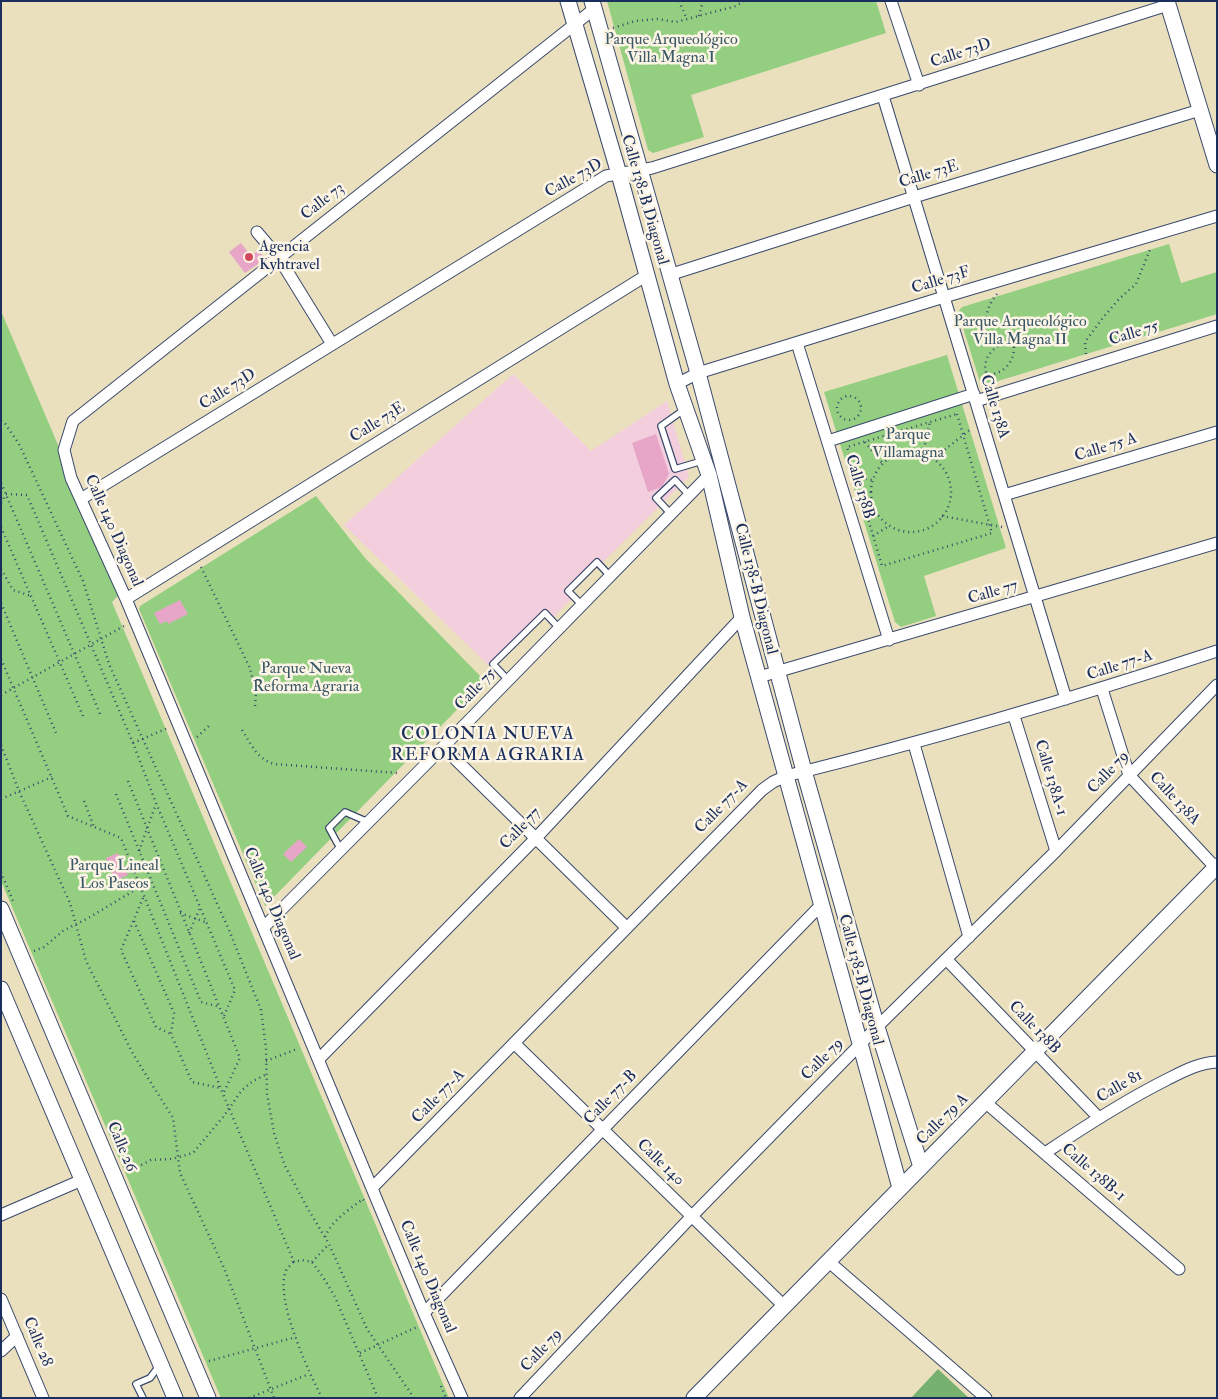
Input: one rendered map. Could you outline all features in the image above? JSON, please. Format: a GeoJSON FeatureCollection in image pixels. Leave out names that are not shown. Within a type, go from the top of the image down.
{"type":"FeatureCollection","features":[{"type":"Feature","properties":{"kind":"street","name":"Calle 138-B Diagonal"},"geometry":{"type":"LineString","coordinates":[[568,1],[619,174],[676,384],[709,475],[742,617],[900,1188]]}},
{"type":"Feature","properties":{"kind":"street"},"geometry":{"type":"LineString","coordinates":[[891,1],[919,85]]}},
{"type":"Feature","properties":{"kind":"street"},"geometry":{"type":"LineString","coordinates":[[1167,3],[1216,157]]}},
{"type":"Feature","properties":{"kind":"street","name":"Calle 73D"},"geometry":{"type":"LineString","coordinates":[[81,499],[606,176],[652,168],[919,85],[1167,3]]}},
{"type":"Feature","properties":{"kind":"street","name":"Calle 138-B Diagonal"},"geometry":{"type":"LineString","coordinates":[[593,5],[698,373],[804,771],[877,1027],[921,1167]]}},
{"type":"Feature","properties":{"kind":"street","name":"Calle 73"},"geometry":{"type":"LineString","coordinates":[[73,421],[574,25],[593,5]]}},
{"type":"Feature","properties":{"kind":"street","name":"Calle 138A"},"geometry":{"type":"LineString","coordinates":[[883,96],[1066,699]]}},
{"type":"Feature","properties":{"kind":"street","name":"Calle 73E"},"geometry":{"type":"LineString","coordinates":[[669,275],[914,197],[1200,110]]}},
{"type":"Feature","properties":{"kind":"street","name":"Calle 73F"},"geometry":{"type":"LineString","coordinates":[[676,384],[698,373],[797,342],[1217,216]]}},
{"type":"Feature","properties":{"kind":"street"},"geometry":{"type":"LineString","coordinates":[[257,232],[279,258],[332,344]]}},
{"type":"Feature","properties":{"kind":"street","name":"Calle 73E"},"geometry":{"type":"LineString","coordinates":[[126,599],[647,275]]}},
{"type":"Feature","properties":{"kind":"street","name":"Calle 75"},"geometry":{"type":"LineString","coordinates":[[828,441],[934,407],[975,398],[1217,326]]}},
{"type":"Feature","properties":{"kind":"street","name":"Calle 138B"},"geometry":{"type":"LineString","coordinates":[[797,342],[890,640]]}},
{"type":"Feature","properties":{"kind":"street","name":"Calle 140 Diagonal"},"geometry":{"type":"LineString","coordinates":[[73,421],[64,450],[70,478],[126,599],[424,1314],[462,1398]]}},
{"type":"Feature","properties":{"kind":"street","name":"Calle 75 A"},"geometry":{"type":"LineString","coordinates":[[1004,495],[1217,432]]}},
{"type":"Feature","properties":{"kind":"street","name":"Calle 75"},"geometry":{"type":"LineString","coordinates":[[264,927],[709,475]]}},
{"type":"Feature","properties":{"kind":"street","name":"Calle 77"},"geometry":{"type":"LineString","coordinates":[[759,677],[1217,543]]}},
{"type":"Feature","properties":{"kind":"street","name":"Calle 77"},"geometry":{"type":"LineString","coordinates":[[319,1059],[536,838],[742,617]]}},
{"type":"Feature","properties":{"kind":"street","name":"Calle 77-A"},"geometry":{"type":"LineString","coordinates":[[372,1188],[762,790],[773,782],[804,771],[914,744],[1014,716],[1217,651]]}},
{"type":"Feature","properties":{"kind":"street","name":"Calle 79"},"geometry":{"type":"LineString","coordinates":[[520,1398],[692,1216],[877,1027],[1056,851],[1217,685]]}},
{"type":"Feature","properties":{"kind":"street","name":"Calle 138A"},"geometry":{"type":"LineString","coordinates":[[1102,689],[1129,775],[1216,867]]}},
{"type":"Feature","properties":{"kind":"street","name":"Calle 138A-1"},"geometry":{"type":"LineString","coordinates":[[1014,716],[1056,851]]}},
{"type":"Feature","properties":{"kind":"street"},"geometry":{"type":"LineString","coordinates":[[914,744],[969,937]]}},
{"type":"Feature","properties":{"kind":"street"},"geometry":{"type":"LineString","coordinates":[[443,747],[627,928]]}},
{"type":"Feature","properties":{"kind":"street","name":"Calle 79 A"},"geometry":{"type":"LineString","coordinates":[[694,1398],[1216,867]]}},
{"type":"Feature","properties":{"kind":"street","name":"Calle 77-B"},"geometry":{"type":"LineString","coordinates":[[424,1314],[821,905]]}},
{"type":"Feature","properties":{"kind":"street","name":"Calle 26"},"geometry":{"type":"LineString","coordinates":[[1,909],[208,1398]]}},
{"type":"Feature","properties":{"kind":"street","name":"Calle 138B"},"geometry":{"type":"LineString","coordinates":[[947,960],[1099,1118]]}},
{"type":"Feature","properties":{"kind":"street"},"geometry":{"type":"LineString","coordinates":[[1,990],[174,1398]]}},
{"type":"Feature","properties":{"kind":"street","name":"Calle 140"},"geometry":{"type":"LineString","coordinates":[[514,1043],[784,1306]]}},
{"type":"Feature","properties":{"kind":"street","name":"Calle 81"},"geometry":{"type":"LineString","coordinates":[[1045,1153],[1138,1095],[1200,1064],[1217,1062]]}},
{"type":"Feature","properties":{"kind":"street","name":"Calle 138B-1"},"geometry":{"type":"LineString","coordinates":[[984,1102],[1179,1269]]}},
{"type":"Feature","properties":{"kind":"street"},"geometry":{"type":"LineString","coordinates":[[1,1215],[82,1180]]}},
{"type":"Feature","properties":{"kind":"street"},"geometry":{"type":"LineString","coordinates":[[828,1261],[986,1398]]}},
{"type":"Feature","properties":{"kind":"street","name":"Calle 28"},"geometry":{"type":"LineString","coordinates":[[1,1298],[43,1398]]}},
{"type":"Feature","properties":{"kind":"street"},"geometry":{"type":"LineString","coordinates":[[1,1352],[17,1336]]}},
{"type":"Feature","properties":{"kind":"lane"},"geometry":{"type":"LineString","coordinates":[[686,409],[661,426],[675,469],[704,460]]}},
{"type":"Feature","properties":{"kind":"lane"},"geometry":{"type":"LineString","coordinates":[[671,514],[656,498],[674,480],[689,495]]}},
{"type":"Feature","properties":{"kind":"lane"},"geometry":{"type":"LineString","coordinates":[[582,605],[568,591],[597,562],[610,576]]}},
{"type":"Feature","properties":{"kind":"lane"},"geometry":{"type":"LineString","coordinates":[[508,680],[492,664],[545,613],[559,628]]}},
{"type":"Feature","properties":{"kind":"lane"},"geometry":{"type":"LineString","coordinates":[[340,850],[329,828],[345,812],[369,822]]}},
{"type":"Feature","properties":{"kind":"lane"},"geometry":{"type":"LineString","coordinates":[[142,1398],[136,1384],[150,1378],[160,1364]]}},
{"type":"Feature","properties":{"kind":"path"},"geometry":{"type":"LineString","coordinates":[[679,1],[688,19]]}},
{"type":"Feature","properties":{"kind":"path"},"geometry":{"type":"LineString","coordinates":[[699,16],[703,1]]}},
{"type":"Feature","properties":{"kind":"path"},"geometry":{"type":"LineString","coordinates":[[612,28],[623,23],[635,21],[657,19],[676,22],[736,6],[744,1]]}},
{"type":"Feature","properties":{"kind":"path"},"geometry":{"type":"LineString","coordinates":[[1086,356],[1085,342],[1102,319],[1136,284],[1152,244]]}},
{"type":"Feature","properties":{"kind":"path"},"geometry":{"type":"LineString","coordinates":[[999,291],[987,307],[986,320],[990,336],[1000,344]]}},
{"type":"Feature","properties":{"kind":"path"},"geometry":{"type":"LineString","coordinates":[[1010,342],[1014,347],[1014,357],[1008,366],[994,375],[987,375],[984,370],[985,363],[994,349],[1000,344],[1010,342]]}},
{"type":"Feature","properties":{"kind":"path"},"geometry":{"type":"LineString","coordinates":[[981,384],[987,375]]}},
{"type":"Feature","properties":{"kind":"path"},"geometry":{"type":"LineString","coordinates":[[853,396],[862,405],[861,413],[855,419],[846,420],[838,413],[837,405],[842,398],[853,396]]}},
{"type":"Feature","properties":{"kind":"path"},"geometry":{"type":"LineString","coordinates":[[923,454],[934,407]]}},
{"type":"Feature","properties":{"kind":"path"},"geometry":{"type":"LineString","coordinates":[[957,414],[963,435],[992,533],[882,566],[847,447],[957,414]]}},
{"type":"Feature","properties":{"kind":"path"},"geometry":{"type":"LineString","coordinates":[[1,421],[4,422],[19,444],[82,581],[110,664],[229,930],[261,1010],[267,1094],[274,1133],[285,1166],[329,1244],[367,1329],[414,1398]]}},
{"type":"Feature","properties":{"kind":"path"},"geometry":{"type":"LineString","coordinates":[[933,459],[972,428]]}},
{"type":"Feature","properties":{"kind":"path"},"geometry":{"type":"LineString","coordinates":[[913,452],[933,459],[938,462],[946,473],[951,486],[950,500],[942,516],[936,523],[925,529],[913,532],[900,531],[890,526],[879,517],[873,506],[870,493],[872,480],[878,469],[887,459],[900,454],[913,452]]}},
{"type":"Feature","properties":{"kind":"path"},"geometry":{"type":"LineString","coordinates":[[847,474],[872,480]]}},
{"type":"Feature","properties":{"kind":"path"},"geometry":{"type":"LineString","coordinates":[[1,483],[101,716]]}},
{"type":"Feature","properties":{"kind":"path"},"geometry":{"type":"LineString","coordinates":[[1,504],[6,494]]}},
{"type":"Feature","properties":{"kind":"path"},"geometry":{"type":"LineString","coordinates":[[6,494],[26,495],[133,743],[156,803],[235,990],[224,1016]]}},
{"type":"Feature","properties":{"kind":"path"},"geometry":{"type":"LineString","coordinates":[[942,516],[1003,527]]}},
{"type":"Feature","properties":{"kind":"path"},"geometry":{"type":"LineString","coordinates":[[867,539],[890,526]]}},
{"type":"Feature","properties":{"kind":"path"},"geometry":{"type":"LineString","coordinates":[[1,527],[83,716]]}},
{"type":"Feature","properties":{"kind":"path"},"geometry":{"type":"LineString","coordinates":[[201,566],[250,668],[256,694],[255,706]]}},
{"type":"Feature","properties":{"kind":"path"},"geometry":{"type":"LineString","coordinates":[[1,569],[13,590],[31,596]]}},
{"type":"Feature","properties":{"kind":"path"},"geometry":{"type":"LineString","coordinates":[[1,603],[56,733]]}},
{"type":"Feature","properties":{"kind":"path"},"geometry":{"type":"LineString","coordinates":[[1,695],[134,620]]}},
{"type":"Feature","properties":{"kind":"path"},"geometry":{"type":"LineString","coordinates":[[1,659],[68,816],[121,838],[223,1094],[294,1262]]}},
{"type":"Feature","properties":{"kind":"path"},"geometry":{"type":"LineString","coordinates":[[133,743],[178,724]]}},
{"type":"Feature","properties":{"kind":"path"},"geometry":{"type":"LineString","coordinates":[[192,742],[211,724]]}},
{"type":"Feature","properties":{"kind":"path"},"geometry":{"type":"LineString","coordinates":[[242,730],[264,762],[398,773]]}},
{"type":"Feature","properties":{"kind":"path"},"geometry":{"type":"LineString","coordinates":[[1,745],[19,791],[70,903],[86,960],[133,1054],[173,1118],[180,1173],[224,1268],[274,1398]]}},
{"type":"Feature","properties":{"kind":"path"},"geometry":{"type":"LineString","coordinates":[[1,799],[52,777]]}},
{"type":"Feature","properties":{"kind":"path"},"geometry":{"type":"LineString","coordinates":[[128,781],[240,1058],[223,1094]]}},
{"type":"Feature","properties":{"kind":"path"},"geometry":{"type":"LineString","coordinates":[[116,794],[201,1002],[220,1007]]}},
{"type":"Feature","properties":{"kind":"path"},"geometry":{"type":"LineString","coordinates":[[84,801],[94,827]]}},
{"type":"Feature","properties":{"kind":"path"},"geometry":{"type":"LineString","coordinates":[[139,851],[156,803]]}},
{"type":"Feature","properties":{"kind":"path"},"geometry":{"type":"LineString","coordinates":[[21,955],[44,947],[62,931],[140,887]]}},
{"type":"Feature","properties":{"kind":"path"},"geometry":{"type":"LineString","coordinates":[[144,896],[121,950],[156,1027],[171,1034]]}},
{"type":"Feature","properties":{"kind":"path"},"geometry":{"type":"LineString","coordinates":[[189,933],[200,908]]}},
{"type":"Feature","properties":{"kind":"path"},"geometry":{"type":"LineString","coordinates":[[180,913],[206,922]]}},
{"type":"Feature","properties":{"kind":"path"},"geometry":{"type":"LineString","coordinates":[[134,921],[174,1013],[171,1034],[192,1082],[221,1088]]}},
{"type":"Feature","properties":{"kind":"path"},"geometry":{"type":"LineString","coordinates":[[266,1061],[298,1049]]}},
{"type":"Feature","properties":{"kind":"path"},"geometry":{"type":"LineString","coordinates":[[128,1172],[151,1160],[193,1153],[242,1090],[253,1081],[267,1074]]}},
{"type":"Feature","properties":{"kind":"path"},"geometry":{"type":"LineString","coordinates":[[325,1237],[329,1228],[363,1199]]}},
{"type":"Feature","properties":{"kind":"path"},"geometry":{"type":"LineString","coordinates":[[312,1262],[329,1244]]}},
{"type":"Feature","properties":{"kind":"path"},"geometry":{"type":"LineString","coordinates":[[322,1398],[309,1374],[291,1325],[284,1290],[286,1270],[294,1262],[302,1260],[312,1262],[335,1296],[378,1398]]}},
{"type":"Feature","properties":{"kind":"path"},"geometry":{"type":"LineString","coordinates":[[360,1353],[417,1327]]}},
{"type":"Feature","properties":{"kind":"path"},"geometry":{"type":"LineString","coordinates":[[209,1361],[296,1337]]}},
{"type":"Feature","properties":{"kind":"path"},"geometry":{"type":"LineString","coordinates":[[249,1398],[309,1374]]}},
{"type":"Feature","properties":{"kind":"shaded area"},"geometry":{"type":"Polygon","coordinates":[[[513,374],[591,451],[667,401],[689,477],[602,563],[598,559],[565,591],[572,598],[553,618],[545,610],[488,665],[344,525],[513,374]]]}},
{"type":"Feature","properties":{"kind":"green space","name":"Parque Arqueológico Villa Magna I"},"geometry":{"type":"Polygon","coordinates":[[[607,1],[876,1],[886,33],[691,95],[704,137],[653,153],[648,150],[607,1]]]}},
{"type":"Feature","properties":{"kind":"green space","name":"Parque Arqueológico Villa Magna II"},"geometry":{"type":"Polygon","coordinates":[[[1169,244],[1181,283],[1217,272],[1217,314],[985,385],[980,382],[958,312],[962,307],[1169,244]]]}},
{"type":"Feature","properties":{"kind":"green space","name":"Parque Lineal Los Paseos"},"geometry":{"type":"Polygon","coordinates":[[[1,311],[121,593],[112,602],[449,1398],[221,1398],[1,881],[1,311]]]}},
{"type":"Feature","properties":{"kind":"green space","name":"Parque Villamagna"},"geometry":{"type":"Polygon","coordinates":[[[947,355],[1006,548],[924,576],[936,616],[901,627],[895,622],[824,392],[947,355]]]}},
{"type":"Feature","properties":{"kind":"green space","name":"Parque Nueva Reforma Agraria"},"geometry":{"type":"Polygon","coordinates":[[[316,496],[365,558],[485,681],[265,906],[139,609],[140,606],[316,496]]]}},
{"type":"Feature","properties":{"kind":"green space"},"geometry":{"type":"Polygon","coordinates":[[[938,1369],[969,1398],[911,1398],[938,1369]]]}},
{"type":"Feature","properties":{"kind":"building","name":"Agencia Kyhtravel"},"geometry":{"type":"Polygon","coordinates":[[[241,243],[251,256],[259,250],[265,259],[245,273],[229,252],[241,243]]]}},
{"type":"Feature","properties":{"kind":"building"},"geometry":{"type":"Polygon","coordinates":[[[656,434],[669,474],[662,487],[648,492],[632,443],[656,434]]]}},
{"type":"Feature","properties":{"kind":"building"},"geometry":{"type":"Polygon","coordinates":[[[180,600],[188,614],[168,624],[167,621],[160,624],[154,613],[180,600]]]}},
{"type":"Feature","properties":{"kind":"building"},"geometry":{"type":"Polygon","coordinates":[[[299,839],[307,847],[291,862],[283,854],[299,839]]]}},
{"type":"Feature","properties":{"kind":"building"},"geometry":{"type":"Polygon","coordinates":[[[118,853],[128,875],[115,881],[106,858],[118,853]]]}},
{"type":"Feature","properties":{"kind":"place","name":"Agencia Kyhtravel"},"geometry":{"type":"Point","coordinates":[249,257]}},
{"type":"Feature","properties":{"kind":"district","name":"COLONIA NUEVA REFORMA AGRARIA"},"geometry":{"type":"Point","coordinates":[488,745]}}]}
